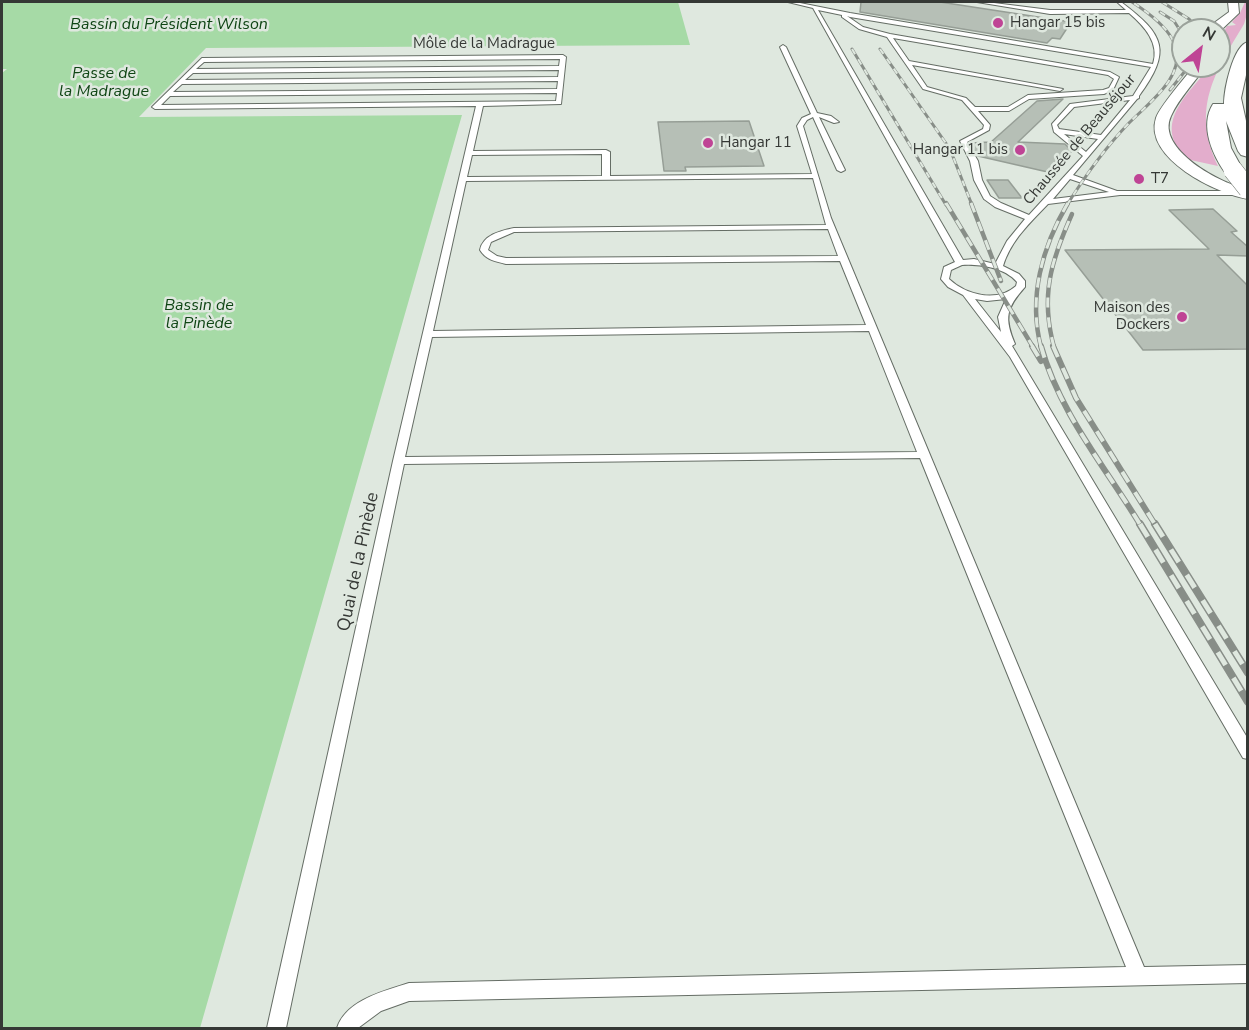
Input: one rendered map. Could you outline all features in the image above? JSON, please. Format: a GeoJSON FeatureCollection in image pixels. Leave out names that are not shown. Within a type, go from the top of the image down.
{"type":"FeatureCollection","features":[{"type":"Feature","properties":{"kind":"highway"},"geometry":{"type":"LineString","coordinates":[[1248,46],[1238,66],[1232,92],[1233,117],[1248,151]]}},
{"type":"Feature","properties":{"kind":"highway"},"geometry":{"type":"LineString","coordinates":[[1232,92],[1221,99],[1216,122],[1220,146],[1241,186]]}},
{"type":"Feature","properties":{"kind":"street"},"geometry":{"type":"LineString","coordinates":[[1227,18],[1234,13],[1233,2]]}},
{"type":"Feature","properties":{"kind":"street"},"geometry":{"type":"LineString","coordinates":[[1191,78],[1171,103],[1162,124],[1174,156],[1189,169],[1241,186]]}},
{"type":"Feature","properties":{"kind":"lane"},"geometry":{"type":"LineString","coordinates":[[790,2],[870,19],[1156,66]]}},
{"type":"Feature","properties":{"kind":"lane"},"geometry":{"type":"LineString","coordinates":[[979,2],[1050,12],[1131,11]]}},
{"type":"Feature","properties":{"kind":"lane","name":"Chaussée de Beauséjour"},"geometry":{"type":"LineString","coordinates":[[998,267],[1001,257],[1031,218],[1137,97],[1156,66],[1158,55],[1153,37],[1147,27],[1119,2]]}},
{"type":"Feature","properties":{"kind":"lane"},"geometry":{"type":"LineString","coordinates":[[815,8],[960,263]]}},
{"type":"Feature","properties":{"kind":"lane"},"geometry":{"type":"LineString","coordinates":[[840,13],[861,28],[889,36],[1110,74],[1117,78],[1111,89],[1107,91],[1028,97],[1009,110],[973,109]]}},
{"type":"Feature","properties":{"kind":"lane"},"geometry":{"type":"LineString","coordinates":[[889,36],[925,88],[960,97],[988,128],[963,141],[976,165],[978,180],[991,201],[1031,218]]}},
{"type":"Feature","properties":{"kind":"lane"},"geometry":{"type":"LineString","coordinates":[[783,47],[841,170]]}},
{"type":"Feature","properties":{"kind":"lane","name":"Môle de la Madrague"},"geometry":{"type":"LineString","coordinates":[[168,94],[202,60],[562,57],[560,91]]}},
{"type":"Feature","properties":{"kind":"lane"},"geometry":{"type":"LineString","coordinates":[[907,62],[1080,93]]}},
{"type":"Feature","properties":{"kind":"lane"},"geometry":{"type":"LineString","coordinates":[[191,71],[562,68]]}},
{"type":"Feature","properties":{"kind":"lane"},"geometry":{"type":"LineString","coordinates":[[180,82],[561,79]]}},
{"type":"Feature","properties":{"kind":"lane"},"geometry":{"type":"LineString","coordinates":[[560,91],[559,103],[155,107],[168,94],[560,91]]}},
{"type":"Feature","properties":{"kind":"lane"},"geometry":{"type":"LineString","coordinates":[[1086,155],[1056,131],[1054,125],[1072,105],[1137,97]]}},
{"type":"Feature","properties":{"kind":"lane","name":"Quai de la Pinède"},"geometry":{"type":"LineString","coordinates":[[276,1029],[399,461],[480,104]]}},
{"type":"Feature","properties":{"kind":"lane"},"geometry":{"type":"LineString","coordinates":[[836,122],[829,117],[815,115],[804,119],[800,126],[831,227],[1138,975]]}},
{"type":"Feature","properties":{"kind":"lane"},"geometry":{"type":"LineString","coordinates":[[1056,131],[1101,137]]}},
{"type":"Feature","properties":{"kind":"lane"},"geometry":{"type":"LineString","coordinates":[[469,153],[606,152],[606,178]]}},
{"type":"Feature","properties":{"kind":"lane"},"geometry":{"type":"LineString","coordinates":[[463,179],[816,176]]}},
{"type":"Feature","properties":{"kind":"lane"},"geometry":{"type":"LineString","coordinates":[[1068,176],[1120,193]]}},
{"type":"Feature","properties":{"kind":"lane"},"geometry":{"type":"LineString","coordinates":[[1046,202],[1120,193],[1241,186]]}},
{"type":"Feature","properties":{"kind":"lane"},"geometry":{"type":"LineString","coordinates":[[831,227],[514,230],[493,236],[487,239],[484,245],[490,256],[506,261],[843,258]]}},
{"type":"Feature","properties":{"kind":"lane"},"geometry":{"type":"LineString","coordinates":[[1014,293],[990,298],[966,294],[945,279],[947,269],[960,263],[982,263],[998,267],[1017,277],[1020,283],[1019,289],[1014,293],[1002,314],[1001,321],[1014,356]]}},
{"type":"Feature","properties":{"kind":"lane"},"geometry":{"type":"LineString","coordinates":[[966,294],[1014,356],[1248,753]]}},
{"type":"Feature","properties":{"kind":"lane"},"geometry":{"type":"LineString","coordinates":[[428,334],[872,328]]}},
{"type":"Feature","properties":{"kind":"lane"},"geometry":{"type":"LineString","coordinates":[[399,461],[924,455]]}},
{"type":"Feature","properties":{"kind":"lane"},"geometry":{"type":"LineString","coordinates":[[346,1029],[353,1019],[374,1004],[409,992],[1248,974]]}},
{"type":"Feature","properties":{"kind":"shaded area"},"geometry":{"type":"Polygon","coordinates":[[[1247,2],[1244,24],[1231,46],[1231,26],[1236,25],[1232,22],[1247,2]]]}},
{"type":"Feature","properties":{"kind":"shaded area"},"geometry":{"type":"Polygon","coordinates":[[[1200,78],[1214,78],[1206,109],[1206,127],[1218,166],[1186,159],[1176,146],[1172,134],[1173,122],[1183,99],[1200,78]]]}},
{"type":"Feature","properties":{"kind":"water","name":"Bassin de la Pinède"},"geometry":{"type":"Polygon","coordinates":[[[2,2],[678,2],[690,45],[206,48],[139,117],[462,115],[200,1028],[2,1028],[2,73],[7,69],[2,69],[2,2]]]}},
{"type":"Feature","properties":{"kind":"building","name":"Hangar 15 bis"},"geometry":{"type":"Polygon","coordinates":[[[861,2],[940,2],[1071,22],[1060,39],[1052,38],[1047,43],[860,12],[861,2]]]}},
{"type":"Feature","properties":{"kind":"building"},"geometry":{"type":"Polygon","coordinates":[[[1063,99],[1018,142],[1065,144],[1072,151],[1052,173],[978,156],[970,143],[991,142],[1037,101],[1063,99]]]}},
{"type":"Feature","properties":{"kind":"building","name":"Hangar 11"},"geometry":{"type":"Polygon","coordinates":[[[749,121],[764,166],[685,167],[686,171],[664,171],[658,122],[749,121]]]}},
{"type":"Feature","properties":{"kind":"building"},"geometry":{"type":"Polygon","coordinates":[[[987,180],[1008,180],[1022,198],[999,198],[987,180]]]}},
{"type":"Feature","properties":{"kind":"building","name":"Maison des Dockers"},"geometry":{"type":"Polygon","coordinates":[[[1213,209],[1237,231],[1231,232],[1248,247],[1248,256],[1217,255],[1248,286],[1248,349],[1143,350],[1065,250],[1209,249],[1169,210],[1213,209]]]}},
{"type":"Feature","properties":{"kind":"railway"},"geometry":{"type":"LineString","coordinates":[[1067,205],[1112,142],[1162,90],[1172,76],[1176,63],[1176,51],[1172,40],[1156,20],[1132,2]]}},
{"type":"Feature","properties":{"kind":"railway"},"geometry":{"type":"LineString","coordinates":[[1162,2],[1187,18]]}},
{"type":"Feature","properties":{"kind":"railway"},"geometry":{"type":"LineString","coordinates":[[1160,12],[1171,19]]}},
{"type":"Feature","properties":{"kind":"railway"},"geometry":{"type":"LineString","coordinates":[[852,49],[946,205]]}},
{"type":"Feature","properties":{"kind":"railway"},"geometry":{"type":"LineString","coordinates":[[880,49],[950,149],[972,205]]}},
{"type":"Feature","properties":{"kind":"railway"},"geometry":{"type":"LineString","coordinates":[[1170,90],[1180,78]]}},
{"type":"Feature","properties":{"kind":"railway"},"geometry":{"type":"LineString","coordinates":[[946,203],[1033,347]]}},
{"type":"Feature","properties":{"kind":"railway"},"geometry":{"type":"LineString","coordinates":[[971,203],[1001,281]]}},
{"type":"Feature","properties":{"kind":"railway"},"geometry":{"type":"LineString","coordinates":[[1041,347],[1036,310],[1040,273],[1051,237],[1068,203]]}},
{"type":"Feature","properties":{"kind":"railway"},"geometry":{"type":"LineString","coordinates":[[1054,347],[1048,311],[1050,279],[1058,247],[1072,214]]}},
{"type":"Feature","properties":{"kind":"railway"},"geometry":{"type":"LineString","coordinates":[[1032,346],[1041,361]]}},
{"type":"Feature","properties":{"kind":"railway"},"geometry":{"type":"LineString","coordinates":[[1041,346],[1059,394],[1071,417],[1141,526]]}},
{"type":"Feature","properties":{"kind":"railway"},"geometry":{"type":"LineString","coordinates":[[1053,346],[1076,398],[1156,526]]}},
{"type":"Feature","properties":{"kind":"railway"},"geometry":{"type":"LineString","coordinates":[[1140,524],[1248,702]]}},
{"type":"Feature","properties":{"kind":"railway"},"geometry":{"type":"LineString","coordinates":[[1155,524],[1248,673]]}},
{"type":"Feature","properties":{"kind":"place","name":"Hangar 15 bis"},"geometry":{"type":"Point","coordinates":[998,23]}},
{"type":"Feature","properties":{"kind":"place","name":"Hangar 11"},"geometry":{"type":"Point","coordinates":[708,143]}},
{"type":"Feature","properties":{"kind":"place","name":"Hangar 11 bis"},"geometry":{"type":"Point","coordinates":[1020,150]}},
{"type":"Feature","properties":{"kind":"place","name":"T7"},"geometry":{"type":"Point","coordinates":[1139,179]}},
{"type":"Feature","properties":{"kind":"place","name":"Maison des Dockers"},"geometry":{"type":"Point","coordinates":[1182,317]}},
{"type":"Feature","properties":{"kind":"water label","name":"Bassin du Président Wilson"},"geometry":{"type":"Point","coordinates":[169,25]}},
{"type":"Feature","properties":{"kind":"water label","name":"Passe de la Madrague"},"geometry":{"type":"Point","coordinates":[104,83]}}]}
